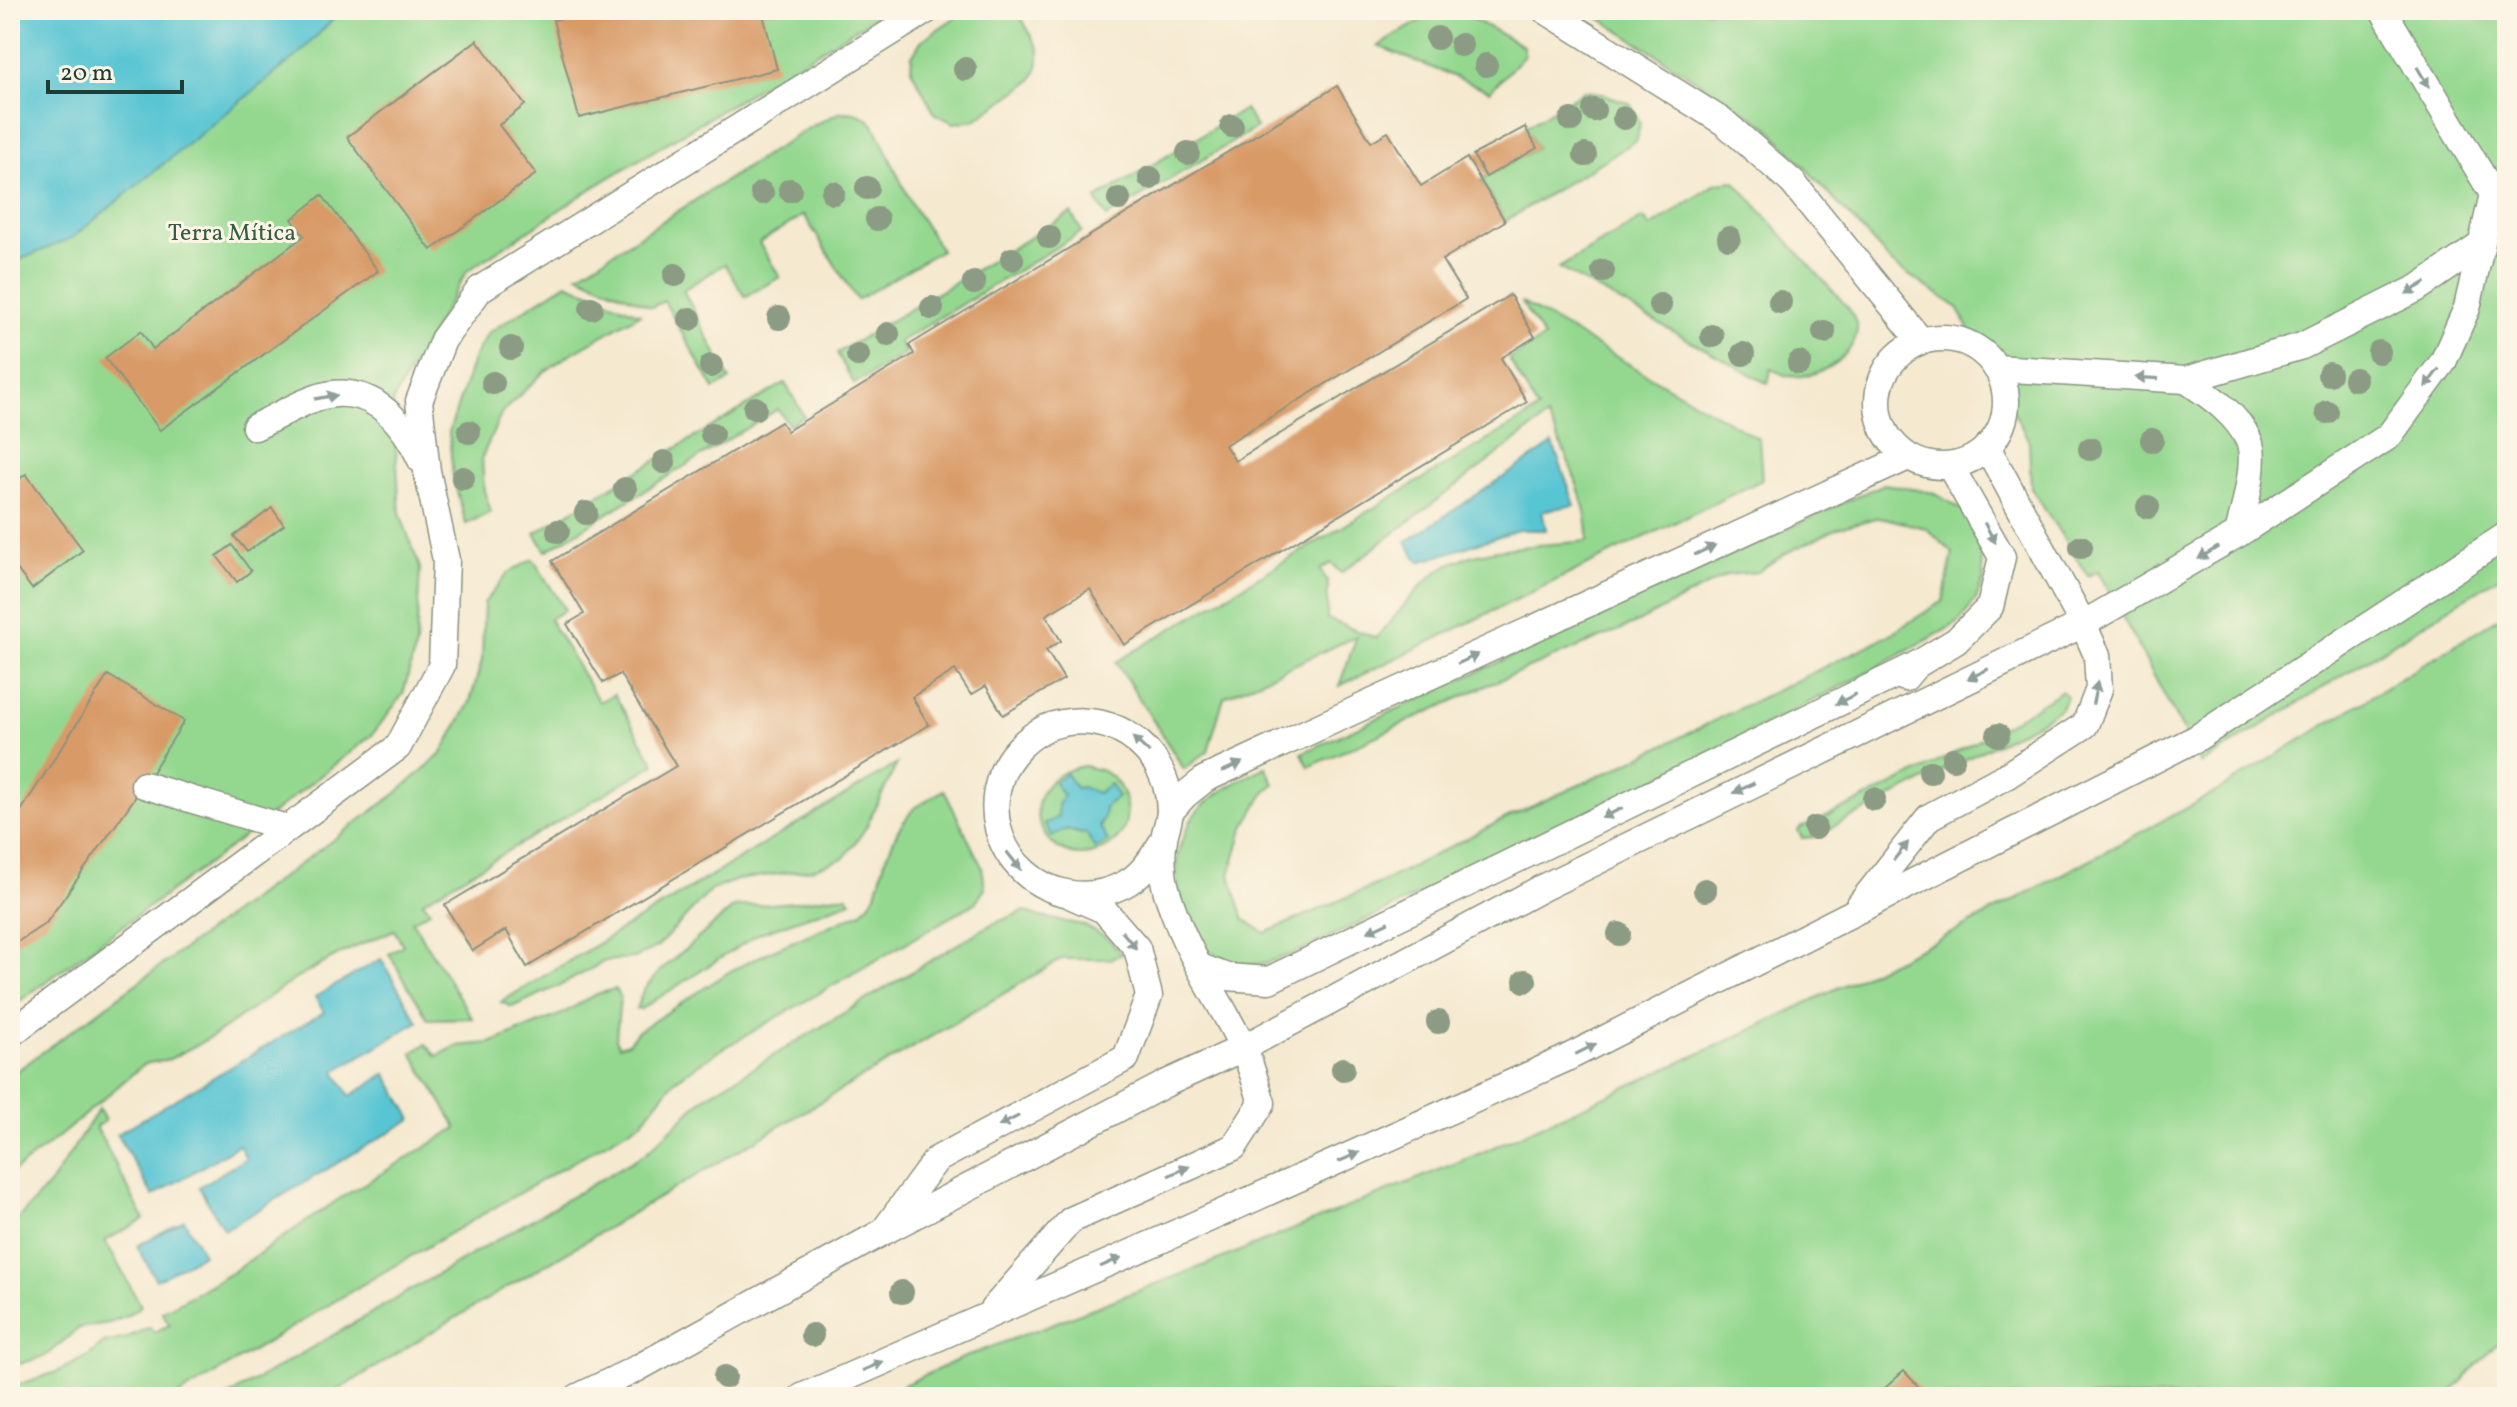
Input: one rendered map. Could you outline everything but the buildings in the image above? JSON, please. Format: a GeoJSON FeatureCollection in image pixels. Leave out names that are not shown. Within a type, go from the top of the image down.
{"type":"FeatureCollection","features":[{"type":"Feature","properties":{"kind":"lane"},"geometry":{"type":"LineString","coordinates":[[10,1034],[398,747],[442,665],[446,560],[427,471],[419,401],[443,340],[480,289],[927,10]]}},
{"type":"Feature","properties":{"kind":"lane"},"geometry":{"type":"LineString","coordinates":[[1545,10],[1725,123],[1793,183],[1921,341]]}},
{"type":"Feature","properties":{"kind":"lane"},"geometry":{"type":"LineString","coordinates":[[578,1397],[636,1369],[883,1232],[1167,1083],[1243,1048],[1544,887],[2083,624],[2238,534],[2389,436],[2443,362],[2467,308],[2493,194],[2383,10]]}},
{"type":"Feature","properties":{"kind":"lane"},"geometry":{"type":"LineString","coordinates":[[1996,368],[2186,380],[2302,346],[2418,288],[2481,245]]}},
{"type":"Feature","properties":{"kind":"lane"},"geometry":{"type":"LineString","coordinates":[[1943,338],[1963,342],[1982,352],[1996,368],[2004,387],[2006,409],[2000,429],[1987,447],[1970,460],[1950,466],[1928,465],[1908,457],[1892,443],[1881,426],[1877,405],[1880,384],[1888,366],[1903,351],[1921,341],[1943,338]]}},
{"type":"Feature","properties":{"kind":"lane"},"geometry":{"type":"LineString","coordinates":[[2186,380],[2222,403],[2250,443],[2250,485],[2238,534]]}},
{"type":"Feature","properties":{"kind":"lane"},"geometry":{"type":"LineString","coordinates":[[255,427],[318,397],[356,393],[381,405],[411,438],[427,471]]}},
{"type":"Feature","properties":{"kind":"lane"},"geometry":{"type":"LineString","coordinates":[[1853,913],[1929,817],[2006,776],[2085,725],[2099,689],[2097,655],[2083,624],[1987,447]]}},
{"type":"Feature","properties":{"kind":"lane"},"geometry":{"type":"LineString","coordinates":[[1170,812],[1205,779],[1908,457]]}},
{"type":"Feature","properties":{"kind":"lane"},"geometry":{"type":"LineString","coordinates":[[1200,967],[1227,977],[1269,980],[1916,665],[1956,641],[1990,607],[2002,557],[1950,466]]}},
{"type":"Feature","properties":{"kind":"lane"},"geometry":{"type":"LineString","coordinates":[[802,1397],[1565,1059],[2197,738],[2507,535]]}},
{"type":"Feature","properties":{"kind":"lane"},"geometry":{"type":"LineString","coordinates":[[1855,734],[1916,665]]}},
{"type":"Feature","properties":{"kind":"lane"},"geometry":{"type":"LineString","coordinates":[[883,1232],[936,1160],[1126,1058],[1149,996],[1137,948],[1104,910],[1041,885],[1019,869],[1003,846],[995,819],[996,791],[1006,764],[1024,743],[1047,728],[1076,721],[1105,724],[1132,736],[1153,756],[1166,783],[1170,812],[1163,841],[1162,874],[1181,929],[1243,1048],[1262,1103],[1234,1147],[1071,1220],[987,1316]]}},
{"type":"Feature","properties":{"kind":"lane"},"geometry":{"type":"LineString","coordinates":[[144,785],[286,828]]}},
{"type":"Feature","properties":{"kind":"lane"},"geometry":{"type":"LineString","coordinates":[[1068,894],[1096,894],[1124,885],[1147,866],[1163,841]]}},
{"type":"Feature","properties":{"kind":"lane"},"geometry":{"type":"LineString","coordinates":[[1457,888],[1544,887]]}},
{"type":"Feature","properties":{"kind":"green space","name":"Terra Mítica"},"geometry":{"type":"Polygon","coordinates":[[[10,10],[887,10],[594,187],[467,271],[393,400],[400,513],[420,568],[416,646],[403,694],[372,735],[220,855],[10,1008],[10,10]]]}},
{"type":"Feature","properties":{"kind":"green space"},"geometry":{"type":"Polygon","coordinates":[[[966,10],[1009,10],[1020,15],[1039,50],[1038,68],[1031,81],[975,120],[954,123],[935,114],[911,69],[912,56],[921,41],[966,10]]]}},
{"type":"Feature","properties":{"kind":"green space"},"geometry":{"type":"Polygon","coordinates":[[[1438,10],[1457,10],[1523,46],[1524,55],[1490,91],[1378,46],[1438,10]]]}},
{"type":"Feature","properties":{"kind":"green space"},"geometry":{"type":"Polygon","coordinates":[[[1587,10],[2507,10],[2507,572],[2201,764],[2098,571],[2088,576],[2031,488],[2029,441],[1958,308],[1894,265],[1768,127],[1587,10]]]}},
{"type":"Feature","properties":{"kind":"green space"},"geometry":{"type":"Polygon","coordinates":[[[1584,91],[1630,103],[1640,122],[1637,140],[1505,221],[1481,180],[1537,148],[1525,127],[1584,91]]]}},
{"type":"Feature","properties":{"kind":"green space"},"geometry":{"type":"Polygon","coordinates":[[[1245,109],[1256,128],[1107,217],[1096,199],[1245,109]]]}},
{"type":"Feature","properties":{"kind":"green space"},"geometry":{"type":"Polygon","coordinates":[[[841,112],[859,114],[874,125],[912,205],[941,250],[857,300],[804,215],[759,243],[780,277],[745,297],[725,264],[683,290],[730,380],[714,389],[664,301],[652,307],[578,275],[810,127],[841,112]]]}},
{"type":"Feature","properties":{"kind":"green space"},"geometry":{"type":"Polygon","coordinates":[[[1734,181],[1850,310],[1857,328],[1855,339],[1850,349],[1833,365],[1800,376],[1771,369],[1768,384],[1559,268],[1643,218],[1651,227],[1717,183],[1734,181]]]}},
{"type":"Feature","properties":{"kind":"green space"},"geometry":{"type":"Polygon","coordinates":[[[1071,213],[1082,232],[899,342],[906,353],[854,384],[837,353],[1071,213]]]}},
{"type":"Feature","properties":{"kind":"green space"},"geometry":{"type":"Polygon","coordinates":[[[567,283],[640,314],[543,373],[502,412],[482,457],[484,491],[491,512],[466,524],[453,477],[449,432],[474,357],[488,333],[567,283]]]}},
{"type":"Feature","properties":{"kind":"green space"},"geometry":{"type":"Polygon","coordinates":[[[1521,302],[1759,439],[1762,480],[1339,686],[1357,636],[1224,697],[1208,751],[1184,769],[1116,662],[1538,410],[1509,359],[1544,338],[1521,302]],[[1547,417],[1341,573],[1331,563],[1320,570],[1328,582],[1327,619],[1376,638],[1425,583],[1456,561],[1492,551],[1588,541],[1580,495],[1547,417]]]}},
{"type":"Feature","properties":{"kind":"green space"},"geometry":{"type":"Polygon","coordinates":[[[785,383],[804,416],[789,425],[778,409],[546,551],[535,533],[785,383]]]}},
{"type":"Feature","properties":{"kind":"green space"},"geometry":{"type":"Polygon","coordinates":[[[1884,484],[1934,493],[1964,511],[1979,541],[1984,579],[1975,601],[1958,623],[1854,680],[1534,841],[1293,954],[1262,963],[1238,964],[1206,947],[1194,932],[1179,897],[1177,878],[1178,854],[1185,833],[1206,803],[1226,788],[1266,767],[1274,784],[1265,792],[1243,829],[1230,875],[1244,919],[1265,933],[1382,882],[1506,818],[1617,768],[1886,637],[1943,601],[1953,553],[1926,528],[1880,517],[1838,528],[1784,554],[1758,572],[1727,575],[1636,623],[1483,687],[1309,767],[1302,753],[1884,484]]]}},
{"type":"Feature","properties":{"kind":"green space"},"geometry":{"type":"Polygon","coordinates":[[[533,559],[565,610],[549,619],[599,702],[614,694],[655,764],[423,901],[430,911],[412,921],[472,1018],[428,1019],[389,954],[403,945],[394,930],[342,953],[295,979],[213,1036],[170,1059],[144,1064],[10,1174],[10,1076],[397,793],[442,753],[470,702],[482,660],[484,603],[507,574],[533,559]]]}},
{"type":"Feature","properties":{"kind":"green space"},"geometry":{"type":"Polygon","coordinates":[[[2507,613],[2507,1333],[2447,1397],[878,1397],[960,1359],[1208,1264],[1476,1155],[1734,1038],[1966,926],[2218,791],[2507,613]]]}},
{"type":"Feature","properties":{"kind":"green space"},"geometry":{"type":"Polygon","coordinates":[[[2061,691],[2067,696],[2060,709],[2037,723],[1813,837],[1802,838],[1798,831],[1934,764],[2061,691]]]}},
{"type":"Feature","properties":{"kind":"green space"},"geometry":{"type":"Polygon","coordinates":[[[897,764],[865,829],[844,858],[812,869],[737,880],[711,890],[658,946],[635,958],[605,961],[512,1007],[501,1002],[897,764]]]}},
{"type":"Feature","properties":{"kind":"green space"},"geometry":{"type":"Polygon","coordinates":[[[1084,766],[1102,771],[1115,781],[1124,796],[1126,822],[1111,844],[1080,855],[1063,851],[1049,840],[1040,824],[1038,807],[1044,790],[1059,775],[1084,766]],[[1066,774],[1059,817],[1045,824],[1086,833],[1095,848],[1105,806],[1118,797],[1076,789],[1066,774]]]}},
{"type":"Feature","properties":{"kind":"green space"},"geometry":{"type":"Polygon","coordinates":[[[944,790],[982,867],[985,888],[975,903],[714,1054],[675,1080],[643,1121],[176,1397],[10,1397],[10,1387],[57,1372],[88,1356],[104,1343],[126,1338],[150,1327],[154,1332],[170,1325],[162,1312],[231,1273],[339,1199],[457,1128],[412,1053],[426,1044],[437,1056],[457,1046],[490,1043],[562,1014],[594,995],[615,989],[620,997],[616,1039],[619,1046],[628,1043],[637,1032],[732,970],[862,912],[876,894],[885,860],[898,830],[914,808],[944,790]]]}},
{"type":"Feature","properties":{"kind":"green space"},"geometry":{"type":"Polygon","coordinates":[[[847,896],[851,901],[760,933],[641,1009],[636,1009],[643,991],[660,971],[734,907],[847,896]]]}},
{"type":"Feature","properties":{"kind":"green space"},"geometry":{"type":"Polygon","coordinates":[[[1024,911],[1083,925],[1107,938],[1122,954],[1110,959],[1062,959],[327,1397],[227,1397],[646,1153],[705,1097],[988,926],[1024,911]]]}},
{"type":"Feature","properties":{"kind":"green space"},"geometry":{"type":"Polygon","coordinates":[[[99,1109],[105,1121],[96,1127],[144,1219],[105,1241],[141,1306],[109,1323],[79,1328],[45,1356],[10,1367],[10,1227],[50,1184],[99,1109]]]}},
{"type":"Feature","properties":{"kind":"water"},"geometry":{"type":"Polygon","coordinates":[[[10,10],[342,10],[299,54],[72,238],[10,264],[10,10]]]}},
{"type":"Feature","properties":{"kind":"water"},"geometry":{"type":"Polygon","coordinates":[[[1553,444],[1575,505],[1542,511],[1546,530],[1518,530],[1420,562],[1406,542],[1553,444]]]}},
{"type":"Feature","properties":{"kind":"water"},"geometry":{"type":"Polygon","coordinates":[[[1066,774],[1076,788],[1097,793],[1110,784],[1118,797],[1105,806],[1099,826],[1108,841],[1095,849],[1086,833],[1067,829],[1052,837],[1045,824],[1058,817],[1058,805],[1063,796],[1054,782],[1066,774]]]}},
{"type":"Feature","properties":{"kind":"water"},"geometry":{"type":"Polygon","coordinates":[[[381,959],[418,1022],[335,1071],[350,1096],[386,1074],[412,1119],[224,1230],[199,1187],[246,1158],[239,1145],[153,1196],[117,1134],[324,1012],[315,997],[381,959]]]}},
{"type":"Feature","properties":{"kind":"water"},"geometry":{"type":"Polygon","coordinates":[[[184,1220],[203,1254],[156,1280],[137,1246],[184,1220]]]}}]}
